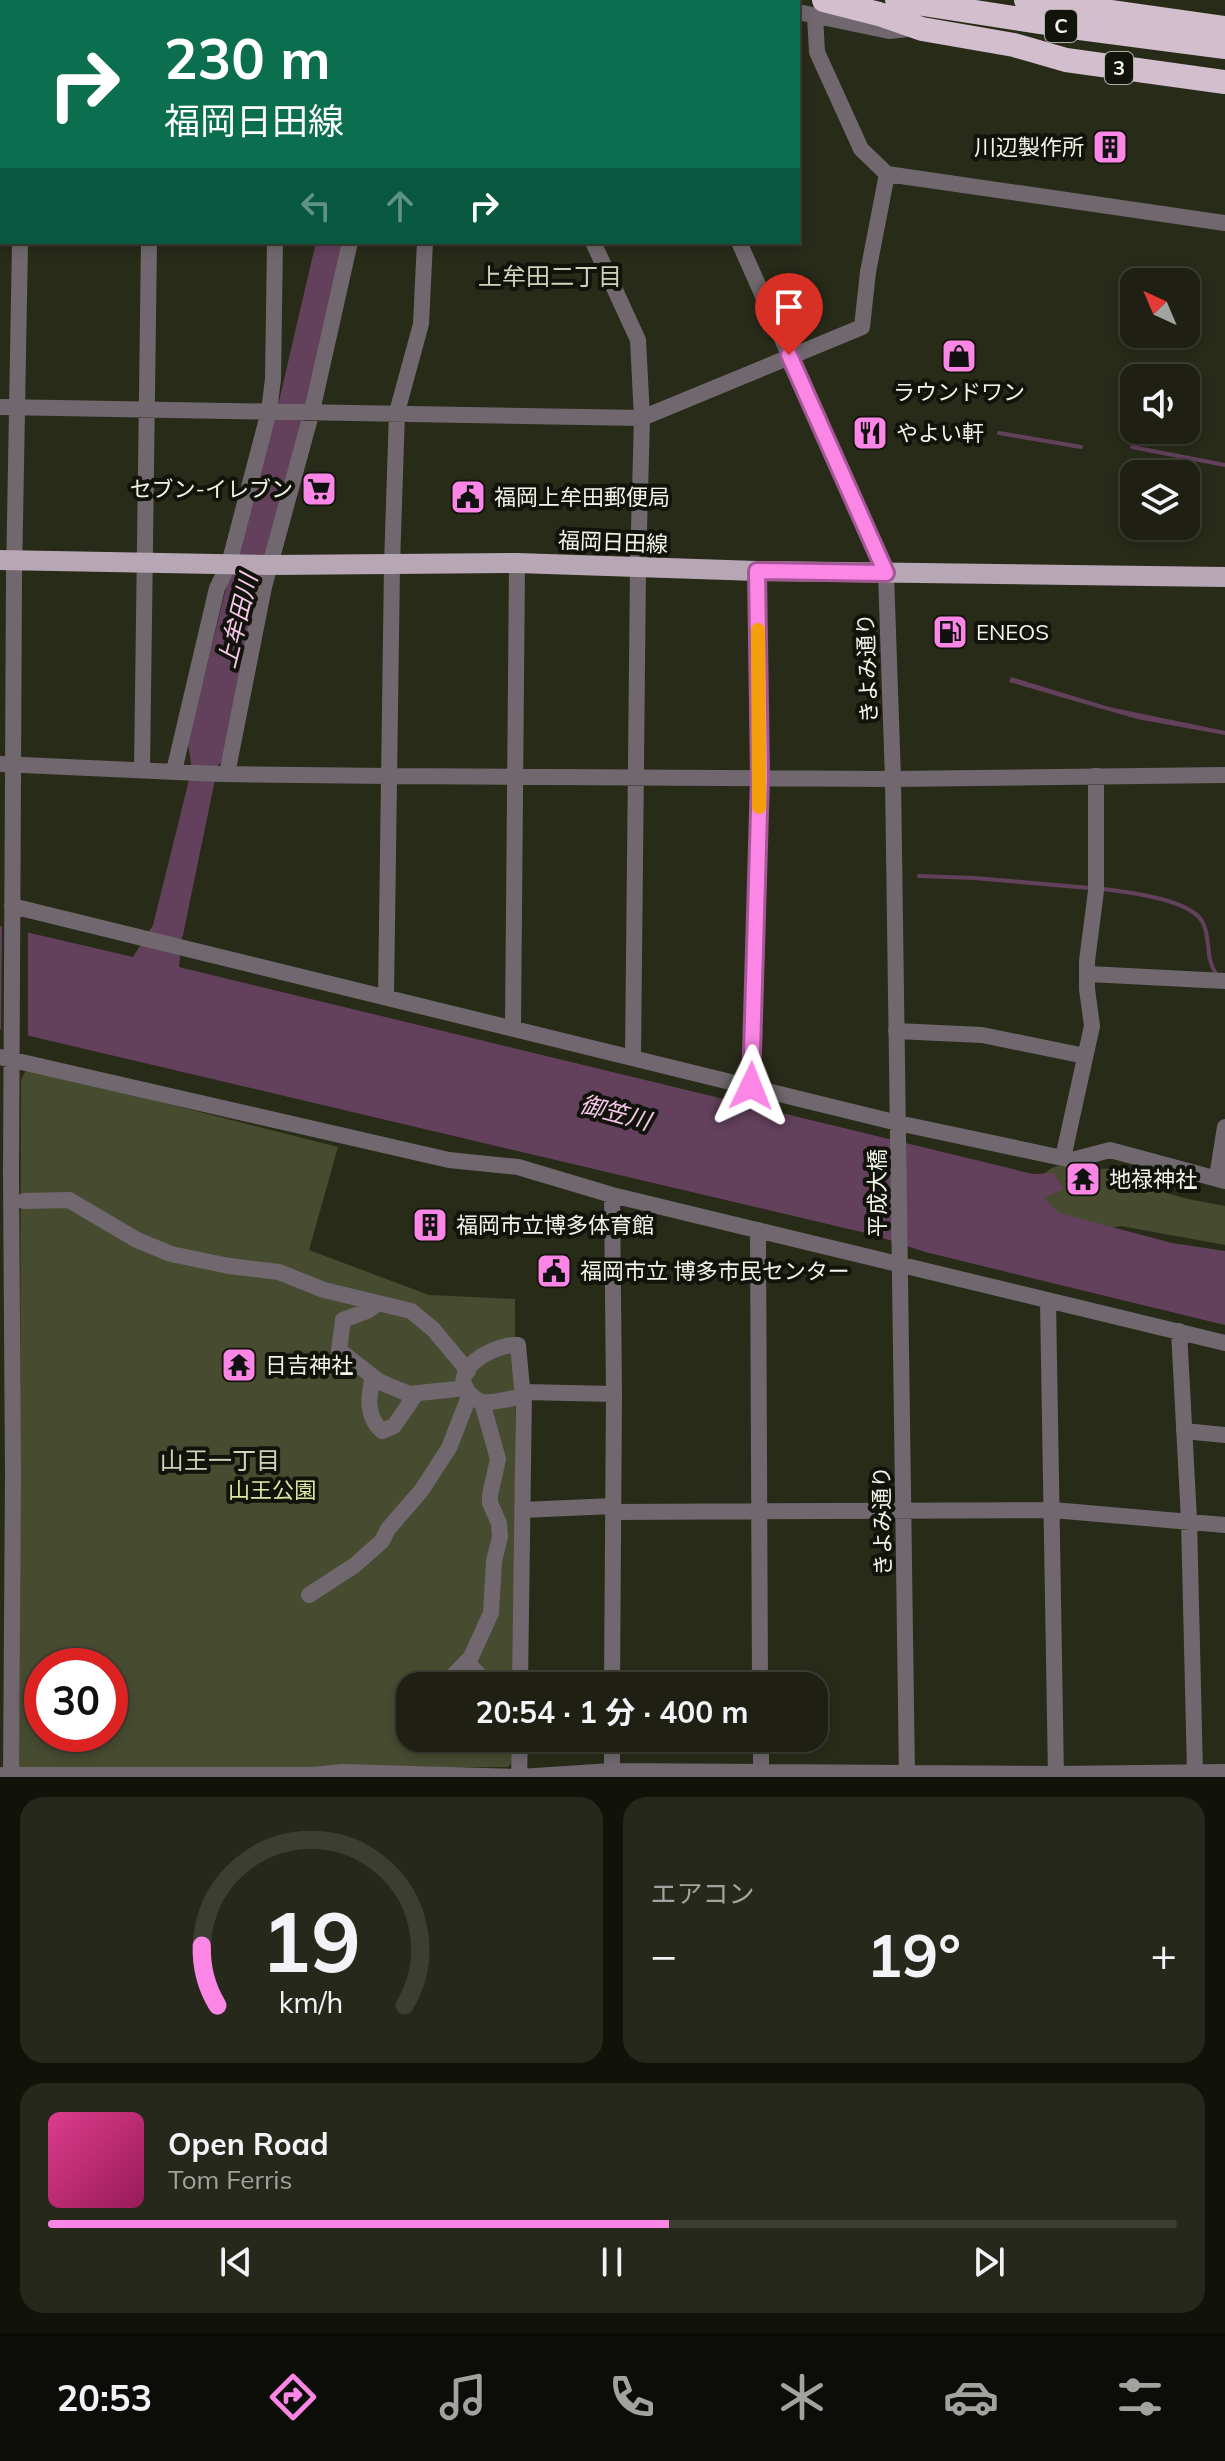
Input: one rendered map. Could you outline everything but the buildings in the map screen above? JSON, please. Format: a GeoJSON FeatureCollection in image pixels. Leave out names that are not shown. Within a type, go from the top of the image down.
{"type":"FeatureCollection","features":[{"type":"Feature","properties":{"kind":"highway","name":"C"},"geometry":{"type":"LineString","coordinates":[[897,0],[950,9],[1068,11],[1225,28]]}},
{"type":"Feature","properties":{"kind":"highway","name":"C"},"geometry":{"type":"LineString","coordinates":[[1026,0],[1225,47]]}},
{"type":"Feature","properties":{"kind":"highway"},"geometry":{"type":"LineString","coordinates":[[1147,0],[1225,11]]}},
{"type":"Feature","properties":{"kind":"highway","name":"3"},"geometry":{"type":"LineString","coordinates":[[812,9],[879,14],[922,29],[1014,45],[1066,60],[1225,82]]}},
{"type":"Feature","properties":{"kind":"highway"},"geometry":{"type":"LineString","coordinates":[[1014,45],[1099,48],[1225,68]]}},
{"type":"Feature","properties":{"kind":"main road","name":"福岡日田線"},"geometry":{"type":"LineString","coordinates":[[7,560],[392,565],[517,563],[757,571],[1225,577]]}},
{"type":"Feature","properties":{"kind":"street"},"geometry":{"type":"LineString","coordinates":[[812,9],[817,52],[855,136],[861,149],[887,174],[1225,223]]}},
{"type":"Feature","properties":{"kind":"street"},"geometry":{"type":"LineString","coordinates":[[0,407],[642,418],[862,327],[868,272],[887,174]]}},
{"type":"Feature","properties":{"kind":"street"},"geometry":{"type":"LineString","coordinates":[[20,244],[18,407],[7,560],[6,764],[12,910],[5,1173],[7,1776],[313,1776],[342,1772],[519,1777],[761,1771],[1056,1776],[1225,1772]]}},
{"type":"Feature","properties":{"kind":"street"},"geometry":{"type":"LineString","coordinates":[[142,770],[149,244]]}},
{"type":"Feature","properties":{"kind":"street"},"geometry":{"type":"LineString","coordinates":[[180,772],[217,588],[234,564],[275,411],[275,244]]}},
{"type":"Feature","properties":{"kind":"street"},"geometry":{"type":"LineString","coordinates":[[224,774],[269,564],[350,244]]}},
{"type":"Feature","properties":{"kind":"street"},"geometry":{"type":"LineString","coordinates":[[386,996],[397,412],[421,324],[425,244]]}},
{"type":"Feature","properties":{"kind":"street"},"geometry":{"type":"LineString","coordinates":[[594,244],[638,340],[642,418],[633,1057]]}},
{"type":"Feature","properties":{"kind":"street","name":"きよみ通り"},"geometry":{"type":"LineString","coordinates":[[740,244],[886,573],[893,779],[898,1123]]}},
{"type":"Feature","properties":{"kind":"street"},"geometry":{"type":"LineString","coordinates":[[513,1027],[517,563]]}},
{"type":"Feature","properties":{"kind":"street"},"geometry":{"type":"LineString","coordinates":[[751,1086],[760,777],[757,571]]}},
{"type":"Feature","properties":{"kind":"street"},"geometry":{"type":"LineString","coordinates":[[6,764],[224,774],[389,776],[893,779],[1225,775]]}},
{"type":"Feature","properties":{"kind":"street"},"geometry":{"type":"LineString","coordinates":[[1063,1158],[1092,1026],[1087,961],[1096,891],[1096,776]]}},
{"type":"Feature","properties":{"kind":"street"},"geometry":{"type":"LineString","coordinates":[[12,910],[132,934],[898,1123],[1072,1160],[1110,1150],[1221,1179],[1225,1127]]}},
{"type":"Feature","properties":{"kind":"street"},"geometry":{"type":"LineString","coordinates":[[1089,974],[1225,981]]}},
{"type":"Feature","properties":{"kind":"street"},"geometry":{"type":"LineString","coordinates":[[896,1031],[982,1035],[1085,1056]]}},
{"type":"Feature","properties":{"kind":"street"},"geometry":{"type":"LineString","coordinates":[[9,1053],[449,1160],[518,1167],[612,1195],[1225,1343]]}},
{"type":"Feature","properties":{"kind":"street","name":"平成大橋"},"geometry":{"type":"LineString","coordinates":[[898,1123],[899,1263]]}},
{"type":"Feature","properties":{"kind":"street"},"geometry":{"type":"LineString","coordinates":[[612,1195],[612,1672]]}},
{"type":"Feature","properties":{"kind":"street"},"geometry":{"type":"LineString","coordinates":[[24,1201],[69,1200],[137,1240],[171,1254],[279,1272],[303,1284],[411,1311],[433,1329],[472,1389],[498,1459],[490,1495],[500,1537],[494,1561],[491,1613],[467,1662],[457,1672]]}},
{"type":"Feature","properties":{"kind":"street"},"geometry":{"type":"LineString","coordinates":[[758,1230],[760,1672]]}},
{"type":"Feature","properties":{"kind":"street","name":"きよみ通り"},"geometry":{"type":"LineString","coordinates":[[899,1263],[907,1775]]}},
{"type":"Feature","properties":{"kind":"street"},"geometry":{"type":"LineString","coordinates":[[1048,1301],[1056,1776]]}},
{"type":"Feature","properties":{"kind":"street"},"geometry":{"type":"LineString","coordinates":[[379,1303],[343,1320],[339,1350],[373,1377],[409,1394],[472,1389],[614,1394]]}},
{"type":"Feature","properties":{"kind":"street"},"geometry":{"type":"LineString","coordinates":[[1179,1331],[1189,1520],[1195,1772]]}},
{"type":"Feature","properties":{"kind":"street"},"geometry":{"type":"LineString","coordinates":[[309,1595],[355,1565],[382,1541],[388,1529],[421,1491],[449,1448],[482,1354],[496,1347],[518,1345],[522,1510],[520,1672]]}},
{"type":"Feature","properties":{"kind":"street"},"geometry":{"type":"LineString","coordinates":[[373,1377],[369,1409],[373,1421],[382,1431],[394,1426],[416,1394]]}},
{"type":"Feature","properties":{"kind":"street"},"geometry":{"type":"LineString","coordinates":[[1184,1431],[1225,1435]]}},
{"type":"Feature","properties":{"kind":"street"},"geometry":{"type":"LineString","coordinates":[[522,1510],[759,1513],[1053,1510],[1225,1525]]}},
{"type":"Feature","properties":{"kind":"street"},"geometry":{"type":"LineString","coordinates":[[467,1662],[476,1672]]}},
{"type":"Feature","properties":{"kind":"street"},"geometry":{"type":"LineString","coordinates":[[519,1777],[520,1752]]}},
{"type":"Feature","properties":{"kind":"street"},"geometry":{"type":"LineString","coordinates":[[612,1752],[612,1774]]}},
{"type":"Feature","properties":{"kind":"street"},"geometry":{"type":"LineString","coordinates":[[761,1752],[761,1771]]}},
{"type":"Feature","properties":{"kind":"green space","name":"山王公園"},"geometry":{"type":"Polygon","coordinates":[[[26,1070],[35,1070],[338,1147],[309,1250],[429,1295],[515,1299],[516,1672],[396,1672],[396,1752],[516,1752],[516,1759],[508,1767],[19,1771],[21,1080],[26,1070]]]}},
{"type":"Feature","properties":{"kind":"green space"},"geometry":{"type":"Polygon","coordinates":[[[1083,1164],[1132,1171],[1151,1186],[1168,1193],[1225,1206],[1225,1245],[1121,1226],[1093,1231],[1056,1222],[1037,1183],[1056,1166],[1083,1164]]]}},
{"type":"Feature","properties":{"kind":"water"},"geometry":{"type":"Polygon","coordinates":[[[316,244],[348,244],[222,762],[218,765],[183,935],[176,953],[180,956],[179,967],[1033,1174],[1054,1173],[1063,1189],[1044,1198],[1059,1213],[1172,1243],[1225,1251],[1225,1325],[925,1252],[874,1235],[0,1029],[0,926],[133,957],[153,925],[188,784],[191,764],[188,743],[238,539],[269,424],[279,401],[316,244]]]}},
{"type":"Feature","properties":{"kind":"water"},"geometry":{"type":"Polygon","coordinates":[[[1011,677],[1109,707],[1225,731],[1225,735],[1137,719],[1009,682],[1011,677]]]}},
{"type":"Feature","properties":{"kind":"pier"},"geometry":{"type":"Polygon","coordinates":[[[2,922],[28,928],[28,1039],[1,1033],[2,922]]]}},
{"type":"Feature","properties":{"kind":"waterway"},"geometry":{"type":"LineString","coordinates":[[999,433],[1081,447]]}},
{"type":"Feature","properties":{"kind":"waterway"},"geometry":{"type":"LineString","coordinates":[[1132,447],[1225,465]]}},
{"type":"Feature","properties":{"kind":"waterway"},"geometry":{"type":"LineString","coordinates":[[919,876],[1090,888]]}},
{"type":"Feature","properties":{"kind":"waterway"},"geometry":{"type":"LineString","coordinates":[[1103,889],[1173,902],[1196,915],[1203,923],[1215,972]]}},
{"type":"Feature","properties":{"kind":"slow traffic"},"geometry":{"type":"LineString","coordinates":[[758,630],[759,807]]}},
{"type":"Feature","properties":{"kind":"place","name":"川辺製作所"},"geometry":{"type":"Point","coordinates":[1110,147]}},
{"type":"Feature","properties":{"kind":"place","name":"ラウンドワン"},"geometry":{"type":"Point","coordinates":[959,356]}},
{"type":"Feature","properties":{"kind":"place","name":"やよい軒"},"geometry":{"type":"Point","coordinates":[870,433]}},
{"type":"Feature","properties":{"kind":"place","name":"セブン-イレブン"},"geometry":{"type":"Point","coordinates":[319,489]}},
{"type":"Feature","properties":{"kind":"place","name":"福岡上牟田郵便局"},"geometry":{"type":"Point","coordinates":[468,497]}},
{"type":"Feature","properties":{"kind":"place","name":"ENEOS"},"geometry":{"type":"Point","coordinates":[950,632]}},
{"type":"Feature","properties":{"kind":"place","name":"地禄神社"},"geometry":{"type":"Point","coordinates":[1083,1179]}},
{"type":"Feature","properties":{"kind":"place","name":"福岡市立博多体育館"},"geometry":{"type":"Point","coordinates":[430,1225]}},
{"type":"Feature","properties":{"kind":"place","name":"福岡市立 博多市民センター"},"geometry":{"type":"Point","coordinates":[554,1271]}},
{"type":"Feature","properties":{"kind":"place","name":"日吉神社"},"geometry":{"type":"Point","coordinates":[239,1365]}},
{"type":"Feature","properties":{"kind":"district","name":"上牟田二丁目"},"geometry":{"type":"Point","coordinates":[550,277]}},
{"type":"Feature","properties":{"kind":"district","name":"山王一丁目"},"geometry":{"type":"Point","coordinates":[220,1461]}},
{"type":"Feature","properties":{"kind":"route"},"geometry":{"type":"LineString","coordinates":[[751,1086],[760,777],[757,571],[886,573],[789,355]]}},
{"type":"Feature","properties":{"kind":"water label","name":"上牟田川"},"geometry":{"type":"Point","coordinates":[238,621]}},
{"type":"Feature","properties":{"kind":"water label","name":"御笠川"},"geometry":{"type":"Point","coordinates":[615,1113]}}]}
